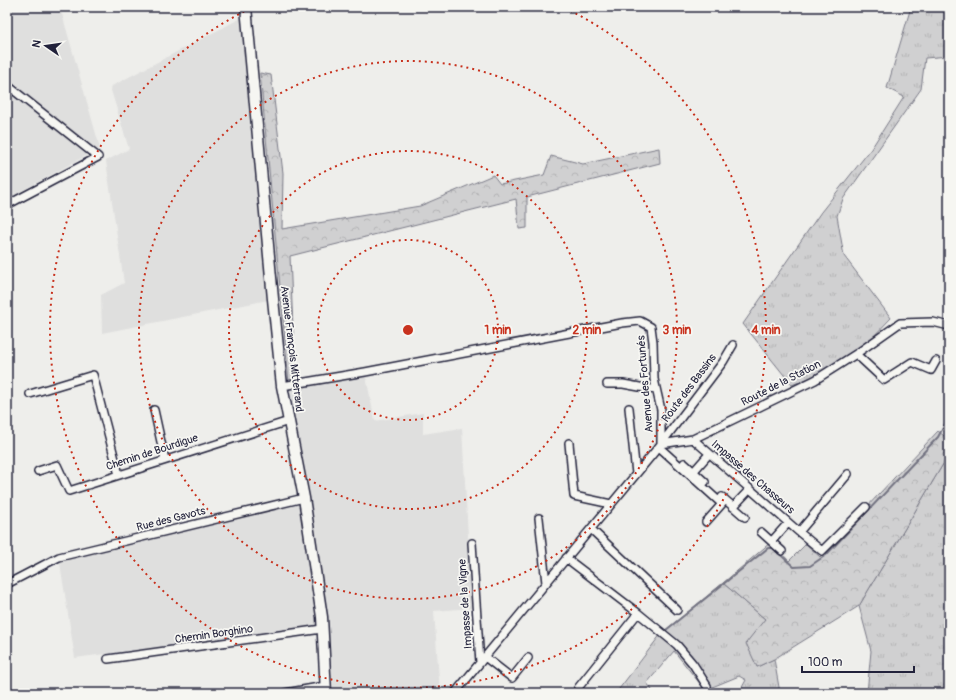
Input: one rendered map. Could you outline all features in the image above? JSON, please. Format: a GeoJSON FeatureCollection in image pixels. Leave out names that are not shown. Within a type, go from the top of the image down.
{"type":"FeatureCollection","features":[{"type":"Feature","properties":{"kind":"main road","name":"Avenue François Mitterrand"},"geometry":{"type":"LineString","coordinates":[[246,7],[273,305],[282,386],[304,498],[322,617],[325,690]]}},
{"type":"Feature","properties":{"kind":"street"},"geometry":{"type":"LineString","coordinates":[[7,85],[98,156],[7,205]]}},
{"type":"Feature","properties":{"kind":"street","name":"Avenue des Fortunés"},"geometry":{"type":"LineString","coordinates":[[282,386],[365,372],[622,323],[640,321],[651,327],[654,379],[661,410],[660,445],[455,693]]}},
{"type":"Feature","properties":{"kind":"street","name":"Route de la Station"},"geometry":{"type":"LineString","coordinates":[[660,445],[692,439],[815,380],[856,354],[900,323],[933,322],[949,326]]}},
{"type":"Feature","properties":{"kind":"street","name":"Route des Bassins"},"geometry":{"type":"LineString","coordinates":[[660,445],[723,362],[733,345]]}},
{"type":"Feature","properties":{"kind":"street"},"geometry":{"type":"LineString","coordinates":[[856,354],[884,380],[912,362],[931,370],[936,361]]}},
{"type":"Feature","properties":{"kind":"street"},"geometry":{"type":"LineString","coordinates":[[30,394],[93,375],[119,475]]}},
{"type":"Feature","properties":{"kind":"street"},"geometry":{"type":"LineString","coordinates":[[607,384],[623,384],[656,390]]}},
{"type":"Feature","properties":{"kind":"street"},"geometry":{"type":"LineString","coordinates":[[629,408],[636,474]]}},
{"type":"Feature","properties":{"kind":"street"},"geometry":{"type":"LineString","coordinates":[[154,410],[165,460]]}},
{"type":"Feature","properties":{"kind":"street","name":"Chemin de Bourdigue"},"geometry":{"type":"LineString","coordinates":[[38,471],[57,465],[69,491],[289,421]]}},
{"type":"Feature","properties":{"kind":"street","name":"Impasse des Chasseurs"},"geometry":{"type":"LineString","coordinates":[[692,439],[822,551],[866,507]]}},
{"type":"Feature","properties":{"kind":"street"},"geometry":{"type":"LineString","coordinates":[[569,443],[574,496],[611,504]]}},
{"type":"Feature","properties":{"kind":"street"},"geometry":{"type":"LineString","coordinates":[[660,445],[722,504],[706,522]]}},
{"type":"Feature","properties":{"kind":"street"},"geometry":{"type":"LineString","coordinates":[[694,471],[709,454]]}},
{"type":"Feature","properties":{"kind":"street"},"geometry":{"type":"LineString","coordinates":[[684,463],[705,482]]}},
{"type":"Feature","properties":{"kind":"street"},"geometry":{"type":"LineString","coordinates":[[799,532],[848,474]]}},
{"type":"Feature","properties":{"kind":"street"},"geometry":{"type":"LineString","coordinates":[[733,507],[750,489]]}},
{"type":"Feature","properties":{"kind":"street"},"geometry":{"type":"LineString","coordinates":[[722,497],[745,517]]}},
{"type":"Feature","properties":{"kind":"street","name":"Rue des Gavots"},"geometry":{"type":"LineString","coordinates":[[7,584],[59,557],[304,498]]}},
{"type":"Feature","properties":{"kind":"street"},"geometry":{"type":"LineString","coordinates":[[539,518],[546,583]]}},
{"type":"Feature","properties":{"kind":"street"},"geometry":{"type":"LineString","coordinates":[[772,542],[788,522]]}},
{"type":"Feature","properties":{"kind":"street"},"geometry":{"type":"LineString","coordinates":[[591,529],[677,610]]}},
{"type":"Feature","properties":{"kind":"street"},"geometry":{"type":"LineString","coordinates":[[761,532],[782,551]]}},
{"type":"Feature","properties":{"kind":"street","name":"Impasse de la Vigne"},"geometry":{"type":"LineString","coordinates":[[472,543],[480,663]]}},
{"type":"Feature","properties":{"kind":"street"},"geometry":{"type":"LineString","coordinates":[[566,558],[677,645],[693,664],[707,686]]}},
{"type":"Feature","properties":{"kind":"street"},"geometry":{"type":"LineString","coordinates":[[578,688],[638,613]]}},
{"type":"Feature","properties":{"kind":"street","name":"Chemin Borghino"},"geometry":{"type":"LineString","coordinates":[[108,659],[322,630]]}},
{"type":"Feature","properties":{"kind":"street"},"geometry":{"type":"LineString","coordinates":[[485,657],[512,678],[528,658]]}},
{"type":"Feature","properties":{"kind":"street"},"geometry":{"type":"LineString","coordinates":[[285,693],[325,690]]}},
{"type":"Feature","properties":{"kind":"shaded area"},"geometry":{"type":"Polygon","coordinates":[[[7,7],[60,7],[100,148],[7,199],[7,7]]]}},
{"type":"Feature","properties":{"kind":"shaded area"},"geometry":{"type":"Polygon","coordinates":[[[247,15],[273,299],[102,333],[101,295],[124,283],[106,161],[129,149],[110,87],[247,15]]]}},
{"type":"Feature","properties":{"kind":"shaded area"},"geometry":{"type":"Polygon","coordinates":[[[365,372],[375,421],[423,413],[423,434],[462,428],[472,608],[434,611],[440,693],[326,693],[322,625],[75,658],[59,557],[304,498],[282,386],[365,372]]]}},
{"type":"Feature","properties":{"kind":"green space"},"geometry":{"type":"Polygon","coordinates":[[[911,7],[949,7],[949,56],[925,58],[921,89],[843,199],[837,216],[844,256],[891,318],[871,339],[818,374],[792,385],[743,324],[821,212],[871,149],[904,97],[887,88],[911,7]]]}},
{"type":"Feature","properties":{"kind":"green space"},"geometry":{"type":"Polygon","coordinates":[[[260,73],[271,75],[283,173],[282,229],[420,206],[493,175],[500,184],[544,175],[551,156],[583,164],[659,148],[660,163],[527,197],[527,228],[519,229],[516,199],[290,256],[295,377],[289,383],[260,73]]]}},
{"type":"Feature","properties":{"kind":"green space"},"geometry":{"type":"Polygon","coordinates":[[[938,431],[949,440],[949,454],[859,606],[774,659],[757,667],[746,643],[765,619],[723,583],[771,542],[789,561],[806,544],[820,557],[938,431]]]}},
{"type":"Feature","properties":{"kind":"green space"},"geometry":{"type":"Polygon","coordinates":[[[949,454],[949,693],[867,693],[871,651],[859,606],[949,454]]]}},
{"type":"Feature","properties":{"kind":"green space"},"geometry":{"type":"Polygon","coordinates":[[[723,583],[765,619],[757,667],[774,659],[780,693],[739,693],[746,680],[739,676],[705,690],[674,651],[647,683],[654,693],[616,693],[661,634],[723,583]]]}},
{"type":"Feature","properties":{"kind":"waterway"},"geometry":{"type":"LineString","coordinates":[[666,630],[768,548],[773,548],[794,567],[810,566],[826,555],[938,437],[949,417]]}}]}
